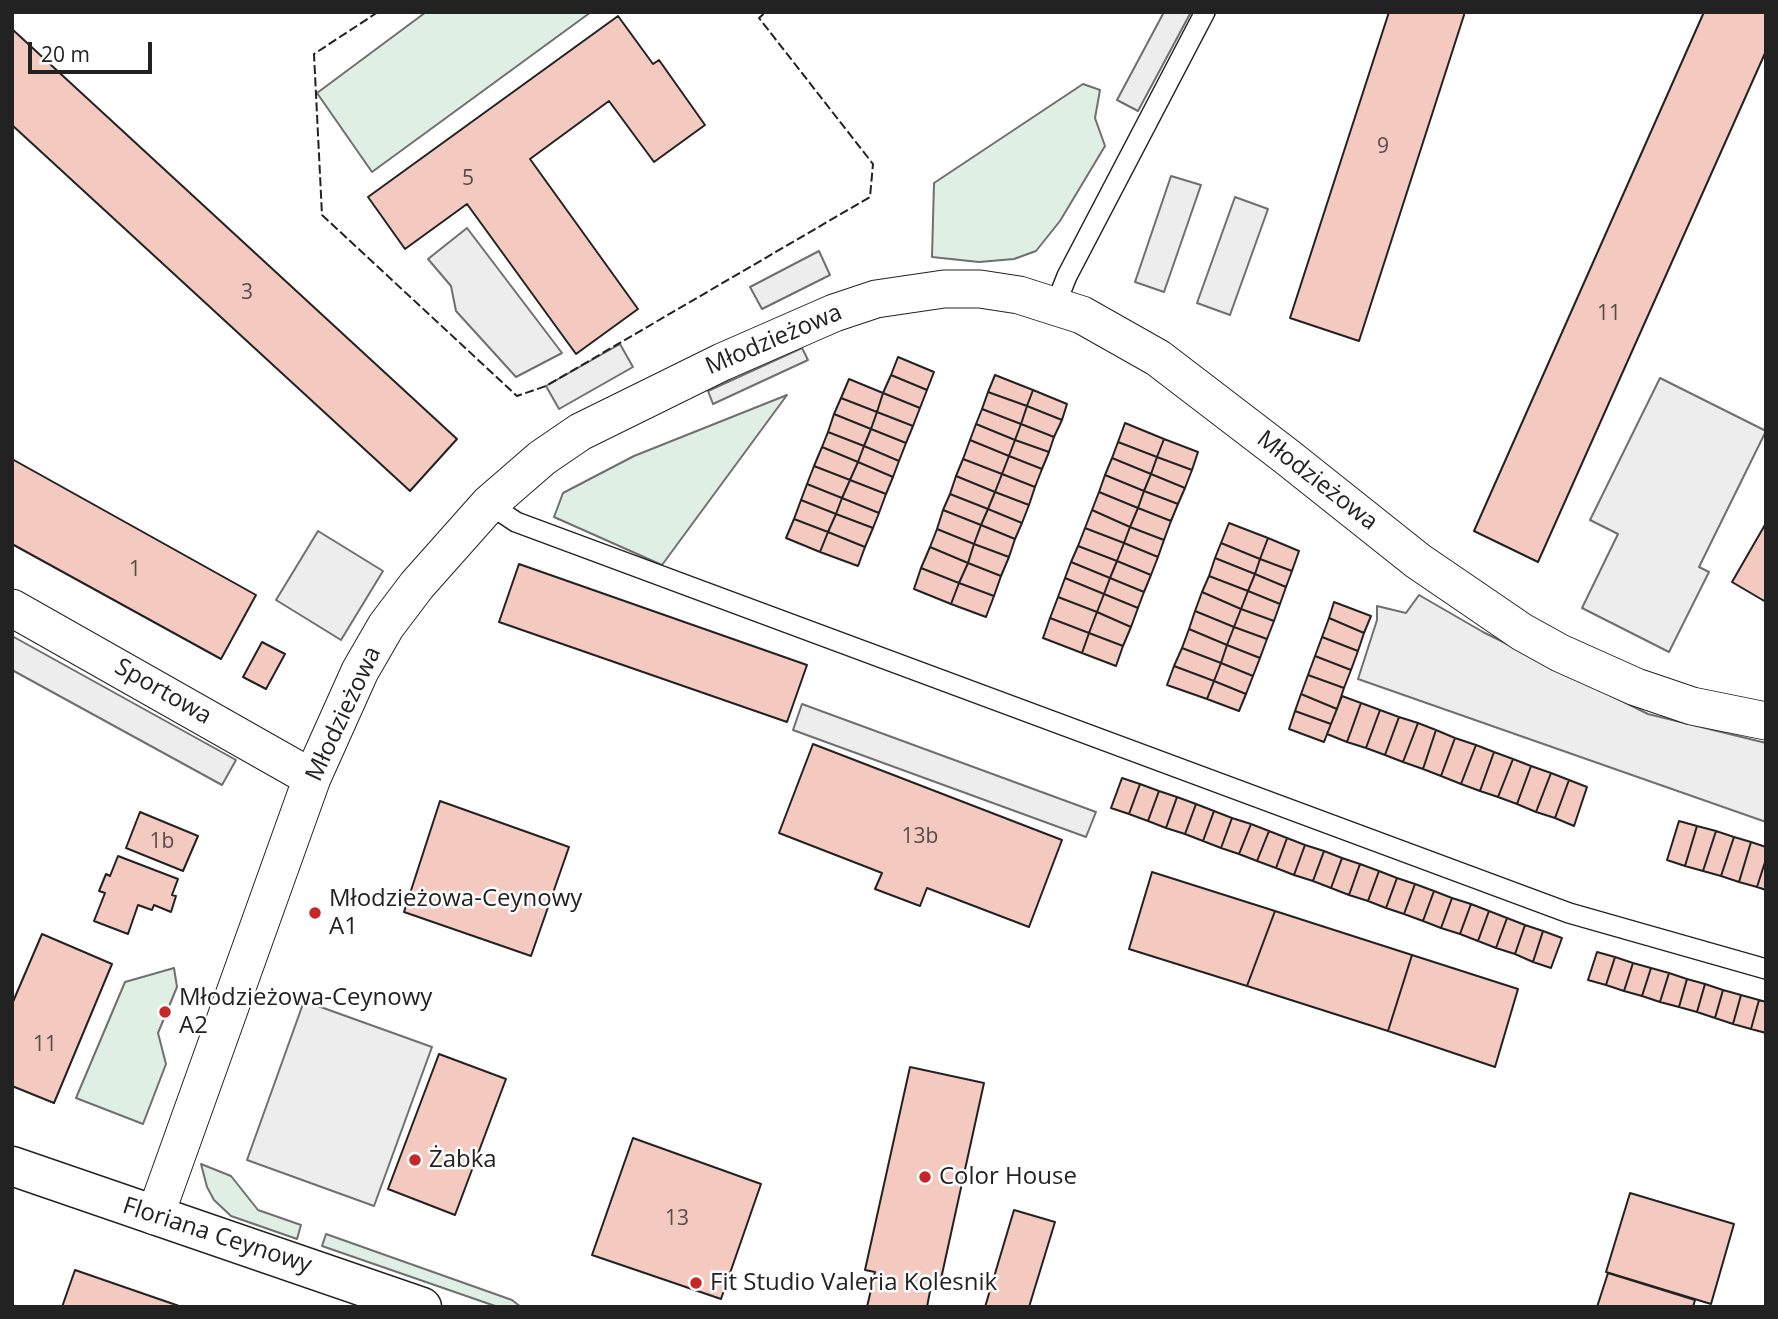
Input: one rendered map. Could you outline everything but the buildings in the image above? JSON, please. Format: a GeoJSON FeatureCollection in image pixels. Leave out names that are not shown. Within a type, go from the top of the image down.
{"type":"FeatureCollection","features":[{"type":"Feature","properties":{"kind":"street","name":"Młodzieżowa"},"geometry":{"type":"LineString","coordinates":[[155,1216],[312,778],[360,671],[387,626],[439,559],[489,504],[542,458],[580,432],[722,362],[834,313],[877,299],[944,289],[981,289],[1018,295],[1082,315],[1158,358],[1418,561],[1522,632],[1601,673],[1636,687],[1692,706],[1766,721]]}},
{"type":"Feature","properties":{"kind":"street","name":"Sportowa"},"geometry":{"type":"LineString","coordinates":[[12,608],[312,778]]}},
{"type":"Feature","properties":{"kind":"street","name":"Floriana Ceynowy"},"geometry":{"type":"LineString","coordinates":[[12,1166],[155,1216],[372,1298],[422,1307]]}},
{"type":"Feature","properties":{"kind":"lane"},"geometry":{"type":"LineString","coordinates":[[1055,306],[1067,276],[1205,12]]}},
{"type":"Feature","properties":{"kind":"lane"},"geometry":{"type":"LineString","coordinates":[[489,504],[516,522],[1569,913],[1766,969]]}},
{"type":"Feature","properties":{"kind":"green space"},"geometry":{"type":"Polygon","coordinates":[[[426,12],[591,12],[372,172],[317,93],[426,12]]]}},
{"type":"Feature","properties":{"kind":"green space"},"geometry":{"type":"Polygon","coordinates":[[[1083,84],[1100,90],[1095,118],[1105,146],[1060,221],[1036,251],[1014,259],[979,262],[932,257],[934,183],[1083,84]]]}},
{"type":"Feature","properties":{"kind":"green space"},"geometry":{"type":"Polygon","coordinates":[[[787,395],[662,565],[554,517],[563,493],[634,456],[787,395]]]}},
{"type":"Feature","properties":{"kind":"green space"},"geometry":{"type":"Polygon","coordinates":[[[174,968],[177,987],[158,1033],[166,1064],[143,1124],[76,1098],[125,982],[174,968]]]}},
{"type":"Feature","properties":{"kind":"green space"},"geometry":{"type":"Polygon","coordinates":[[[201,1164],[231,1176],[258,1210],[301,1225],[297,1239],[231,1216],[214,1200],[207,1187],[201,1164]]]}},
{"type":"Feature","properties":{"kind":"green space"},"geometry":{"type":"Polygon","coordinates":[[[326,1234],[512,1300],[521,1307],[498,1307],[322,1246],[326,1234]]]}},
{"type":"Feature","properties":{"kind":"shaded area"},"geometry":{"type":"Polygon","coordinates":[[[1164,12],[1191,12],[1138,111],[1117,100],[1164,12]]]}},
{"type":"Feature","properties":{"kind":"shaded area"},"geometry":{"type":"Polygon","coordinates":[[[1171,176],[1201,185],[1164,292],[1135,282],[1171,176]]]}},
{"type":"Feature","properties":{"kind":"shaded area"},"geometry":{"type":"Polygon","coordinates":[[[1235,197],[1268,209],[1230,315],[1197,303],[1235,197]]]}},
{"type":"Feature","properties":{"kind":"shaded area"},"geometry":{"type":"Polygon","coordinates":[[[467,228],[562,353],[516,377],[456,311],[451,286],[428,259],[467,228]]]}},
{"type":"Feature","properties":{"kind":"shaded area"},"geometry":{"type":"Polygon","coordinates":[[[819,251],[830,275],[762,309],[750,287],[819,251]]]}},
{"type":"Feature","properties":{"kind":"shaded area"},"geometry":{"type":"Polygon","coordinates":[[[620,344],[633,367],[559,409],[546,386],[620,344]]]}},
{"type":"Feature","properties":{"kind":"shaded area"},"geometry":{"type":"Polygon","coordinates":[[[802,348],[808,360],[713,404],[708,391],[802,348]]]}},
{"type":"Feature","properties":{"kind":"shaded area"},"geometry":{"type":"Polygon","coordinates":[[[1660,378],[1766,431],[1699,567],[1709,572],[1669,652],[1582,608],[1618,534],[1590,520],[1660,378]]]}},
{"type":"Feature","properties":{"kind":"shaded area"},"geometry":{"type":"Polygon","coordinates":[[[318,531],[383,571],[341,640],[276,600],[318,531]]]}},
{"type":"Feature","properties":{"kind":"shaded area"},"geometry":{"type":"Polygon","coordinates":[[[1419,595],[1483,632],[1648,714],[1766,743],[1766,822],[1358,679],[1377,620],[1377,606],[1406,613],[1419,595]]]}},
{"type":"Feature","properties":{"kind":"shaded area"},"geometry":{"type":"Polygon","coordinates":[[[12,636],[236,760],[222,785],[12,670],[12,636]]]}},
{"type":"Feature","properties":{"kind":"shaded area"},"geometry":{"type":"Polygon","coordinates":[[[802,704],[1096,812],[1086,837],[793,730],[802,704]]]}},
{"type":"Feature","properties":{"kind":"shaded area"},"geometry":{"type":"Polygon","coordinates":[[[304,1001],[432,1047],[374,1206],[247,1160],[304,1001]]]}},
{"type":"Feature","properties":{"kind":"fence"},"geometry":{"type":"LineString","coordinates":[[378,12],[314,54],[322,215],[517,396],[546,386],[870,197],[873,164],[759,18],[766,12]]}},
{"type":"Feature","properties":{"kind":"place","name":"Młodzieżowa-Ceynowy A1"},"geometry":{"type":"Point","coordinates":[315,913]}},
{"type":"Feature","properties":{"kind":"place","name":"Młodzieżowa-Ceynowy A2"},"geometry":{"type":"Point","coordinates":[165,1012]}},
{"type":"Feature","properties":{"kind":"place","name":"Żabka"},"geometry":{"type":"Point","coordinates":[415,1160]}},
{"type":"Feature","properties":{"kind":"place","name":"Color House"},"geometry":{"type":"Point","coordinates":[925,1177]}},
{"type":"Feature","properties":{"kind":"place","name":"Fit Studio Valeria Kolesnik"},"geometry":{"type":"Point","coordinates":[696,1283]}}]}
